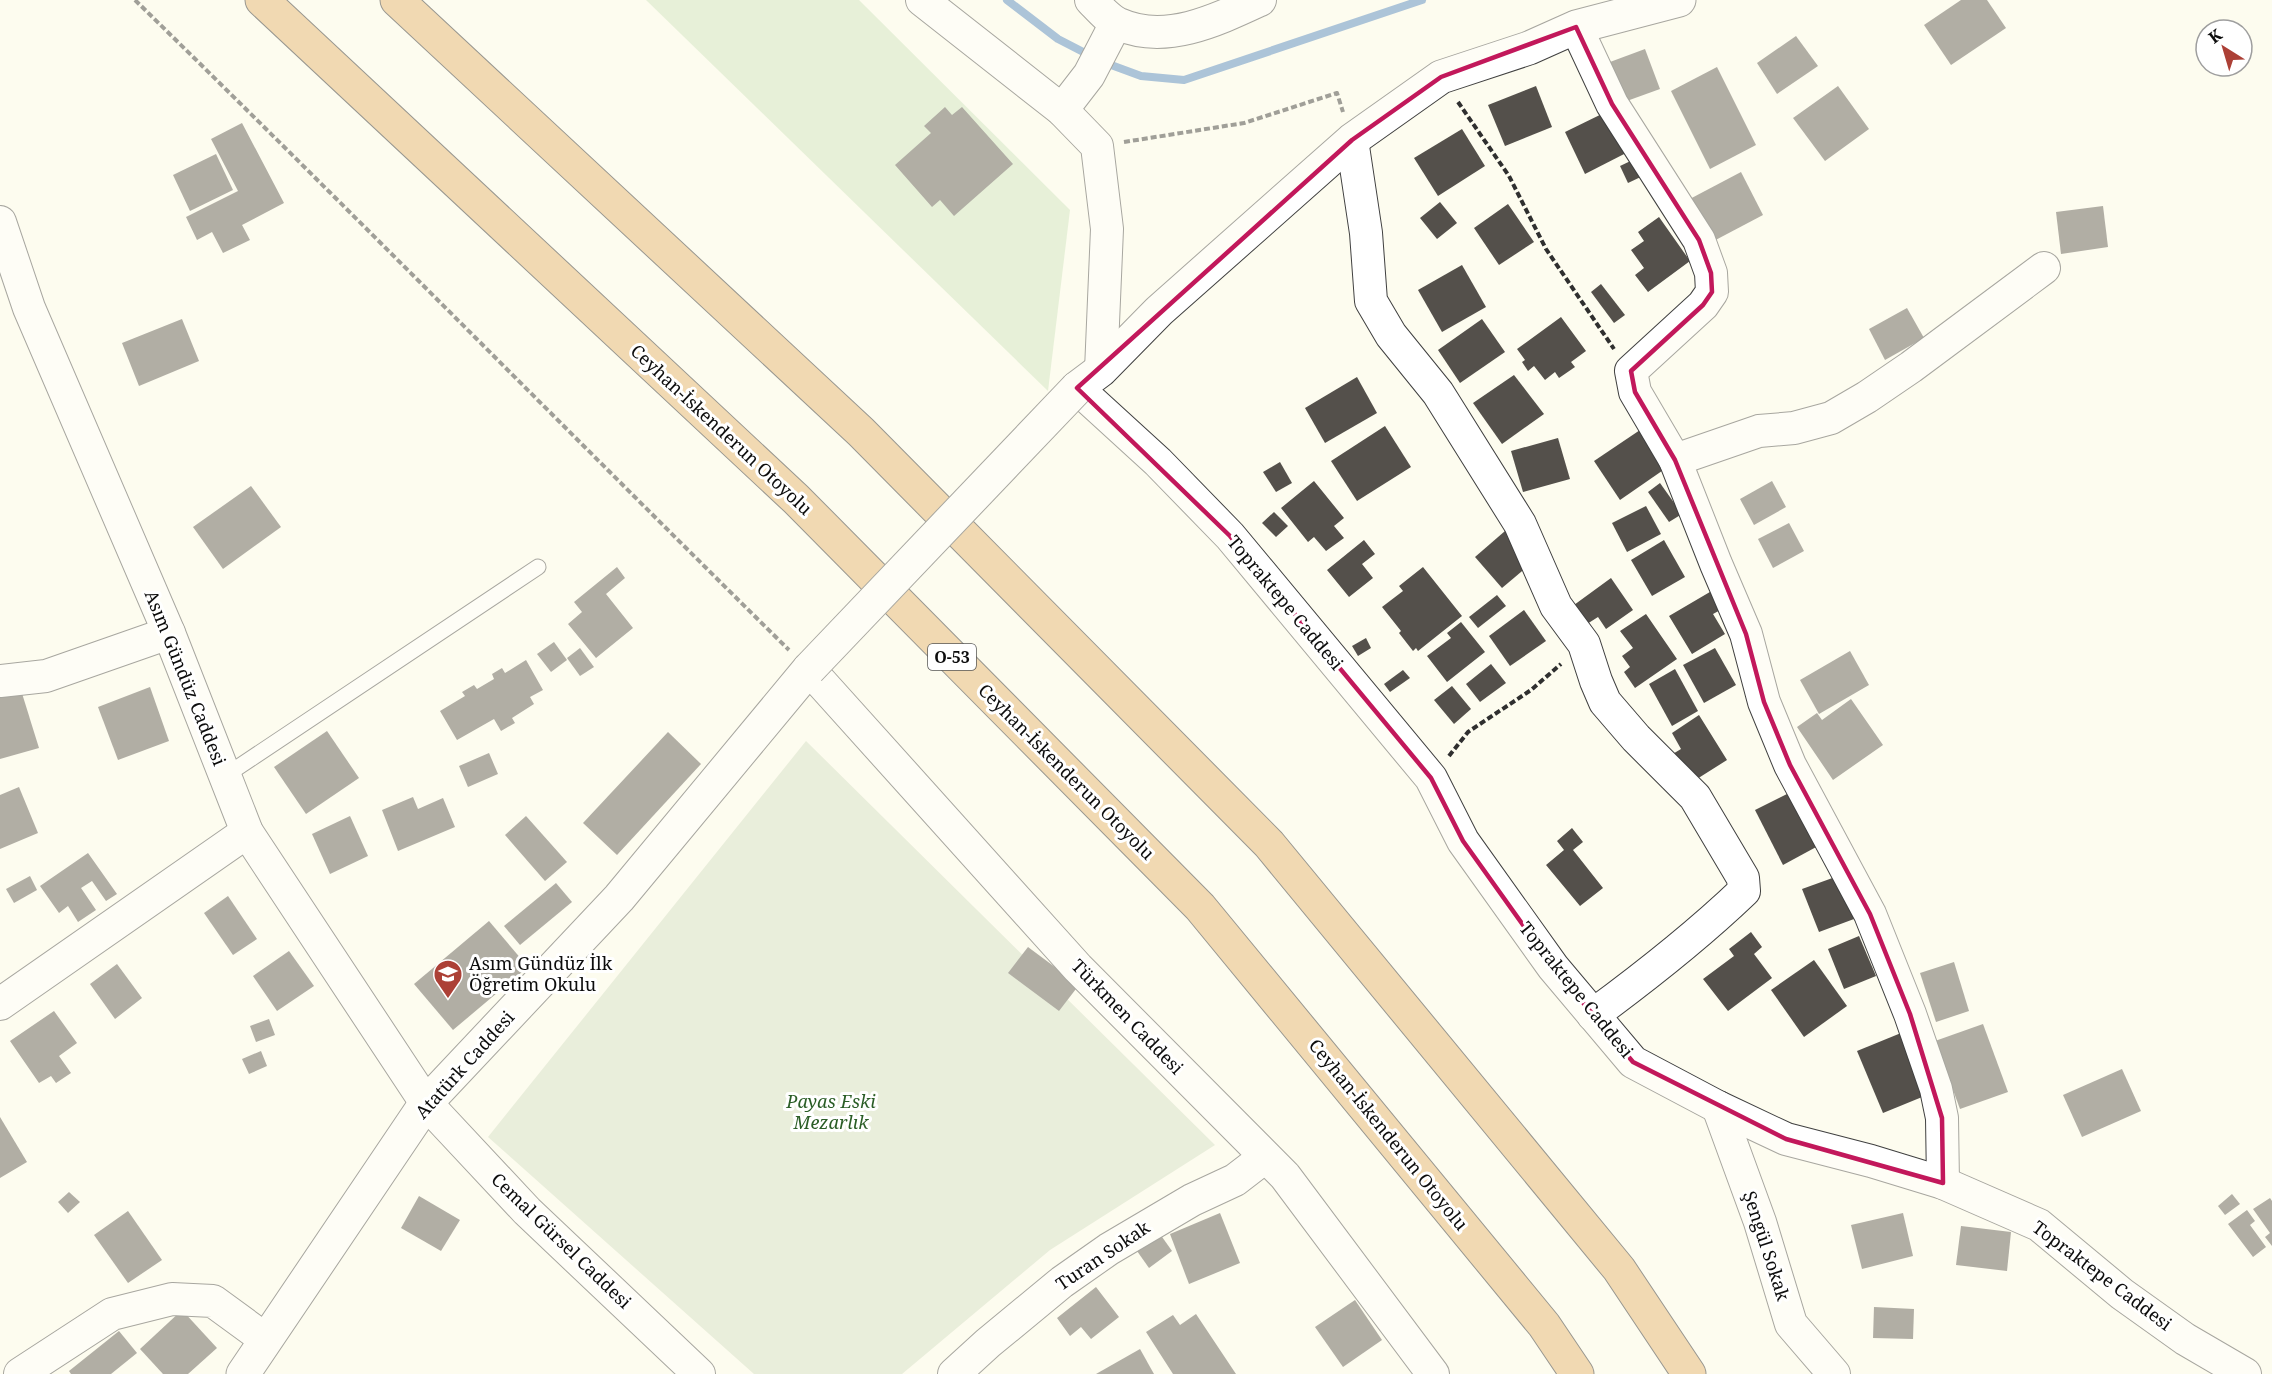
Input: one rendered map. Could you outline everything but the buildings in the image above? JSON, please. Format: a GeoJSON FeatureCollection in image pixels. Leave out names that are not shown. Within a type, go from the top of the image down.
{"type":"FeatureCollection","features":[{"type":"Feature","properties":{"kind":"highway","name":"Ceyhan-İskenderun Otoyolu"},"geometry":{"type":"LineString","coordinates":[[262,0],[796,499],[1200,907],[1544,1325],[1577,1374]]}},
{"type":"Feature","properties":{"kind":"highway"},"geometry":{"type":"LineString","coordinates":[[397,0],[861,432],[1269,844],[1619,1269],[1689,1374]]}},
{"type":"Feature","properties":{"kind":"street"},"geometry":{"type":"LineString","coordinates":[[922,0],[1062,110],[1097,146],[1107,229],[1089,379]]}},
{"type":"Feature","properties":{"kind":"street"},"geometry":{"type":"LineString","coordinates":[[1091,0],[1111,33]]}},
{"type":"Feature","properties":{"kind":"street"},"geometry":{"type":"LineString","coordinates":[[1111,33],[1144,33],[1184,29],[1227,15],[1260,0]]}},
{"type":"Feature","properties":{"kind":"street","name":"Atatürk Caddesi"},"geometry":{"type":"LineString","coordinates":[[243,1374],[426,1104],[620,898],[808,669],[1089,379],[1159,310],[1352,140],[1441,77],[1529,48],[1576,27],[1679,0]]}},
{"type":"Feature","properties":{"kind":"street"},"geometry":{"type":"LineString","coordinates":[[1576,27],[1612,104],[1699,240],[1711,273],[1712,292],[1703,305],[1631,371],[1635,392],[1675,460],[1746,634],[1764,702],[1790,765],[1869,914],[1910,1014],[1938,1098],[1942,1118],[1944,1183]]}},
{"type":"Feature","properties":{"kind":"street"},"geometry":{"type":"LineString","coordinates":[[1062,110],[1089,75],[1111,33]]}},
{"type":"Feature","properties":{"kind":"street"},"geometry":{"type":"LineString","coordinates":[[1352,140],[1366,233],[1371,301],[1391,335],[1438,393],[1520,524],[1556,606],[1584,644],[1605,702],[1636,738],[1695,797],[1743,878],[1744,891],[1715,918],[1664,963],[1593,1015]]}},
{"type":"Feature","properties":{"kind":"street","name":"Asım Gündüz Caddesi"},"geometry":{"type":"LineString","coordinates":[[0,222],[9,278],[29,308],[169,633],[247,832],[426,1104]]}},
{"type":"Feature","properties":{"kind":"street"},"geometry":{"type":"LineString","coordinates":[[1675,460],[1759,430],[1794,428],[1831,418],[1911,367],[2044,268]]}},
{"type":"Feature","properties":{"kind":"street","name":"Topraktepe Caddesi"},"geometry":{"type":"LineString","coordinates":[[1089,379],[1158,462],[1230,536],[1431,778],[1463,842],[1553,967],[1633,1062],[1718,1107],[1786,1139],[1944,1183],[2039,1225],[2122,1293],[2185,1339],[2245,1374]]}},
{"type":"Feature","properties":{"kind":"street"},"geometry":{"type":"LineString","coordinates":[[0,681],[46,676],[169,633]]}},
{"type":"Feature","properties":{"kind":"street","name":"Türkmen Caddesi"},"geometry":{"type":"LineString","coordinates":[[808,669],[1078,968],[1285,1176],[1433,1374]]}},
{"type":"Feature","properties":{"kind":"street"},"geometry":{"type":"LineString","coordinates":[[0,1004],[247,832]]}},
{"type":"Feature","properties":{"kind":"street","name":"Cemal Gürsel Caddesi"},"geometry":{"type":"LineString","coordinates":[[426,1104],[527,1211],[698,1374]]}},
{"type":"Feature","properties":{"kind":"street","name":"Şengül Sokak"},"geometry":{"type":"LineString","coordinates":[[1718,1107],[1760,1222],[1791,1324],[1834,1374]]}},
{"type":"Feature","properties":{"kind":"street","name":"Turan Sokak"},"geometry":{"type":"LineString","coordinates":[[954,1374],[988,1342],[1062,1282],[1100,1255],[1192,1200],[1235,1180],[1265,1157]]}},
{"type":"Feature","properties":{"kind":"street"},"geometry":{"type":"LineString","coordinates":[[20,1374],[112,1314],[172,1299],[213,1301],[265,1339]]}},
{"type":"Feature","properties":{"kind":"street"},"geometry":{"type":"LineString","coordinates":[[2185,1339],[2198,1374]]}},
{"type":"Feature","properties":{"kind":"lane"},"geometry":{"type":"LineString","coordinates":[[225,776],[538,567]]}},
{"type":"Feature","properties":{"kind":"path"},"geometry":{"type":"LineString","coordinates":[[135,0],[808,669]]}},
{"type":"Feature","properties":{"kind":"path"},"geometry":{"type":"LineString","coordinates":[[1441,77],[1509,177],[1546,249],[1588,314],[1631,371]]}},
{"type":"Feature","properties":{"kind":"path"},"geometry":{"type":"LineString","coordinates":[[1097,146],[1244,123],[1336,93],[1352,140]]}},
{"type":"Feature","properties":{"kind":"path"},"geometry":{"type":"LineString","coordinates":[[1431,778],[1468,732],[1531,690],[1584,644]]}},
{"type":"Feature","properties":{"kind":"highlighted area"},"geometry":{"type":"Polygon","coordinates":[[[1576,27],[1612,104],[1699,240],[1711,273],[1712,292],[1703,305],[1631,371],[1635,392],[1675,460],[1746,634],[1764,702],[1790,765],[1870,914],[1910,1014],[1942,1118],[1943,1183],[1786,1139],[1633,1062],[1553,967],[1463,841],[1431,778],[1230,536],[1077,388],[1352,140],[1441,77],[1576,27]]]}},
{"type":"Feature","properties":{"kind":"green space"},"geometry":{"type":"Polygon","coordinates":[[[646,0],[859,0],[1070,210],[1048,391],[646,0]]]}},
{"type":"Feature","properties":{"kind":"green space","name":"Payas Eski Mezarlık"},"geometry":{"type":"Polygon","coordinates":[[[806,741],[1215,1145],[1050,1250],[902,1374],[754,1374],[488,1137],[806,741]]]}},
{"type":"Feature","properties":{"kind":"waterway"},"geometry":{"type":"LineString","coordinates":[[1007,0],[1058,39],[1091,56]]}},
{"type":"Feature","properties":{"kind":"waterway"},"geometry":{"type":"LineString","coordinates":[[1103,62],[1141,76],[1184,80],[1422,0]]}},
{"type":"Feature","properties":{"kind":"place","name":"Asım Gündüz İlk Öğretim Okulu"},"geometry":{"type":"Point","coordinates":[448,1000]}}]}
